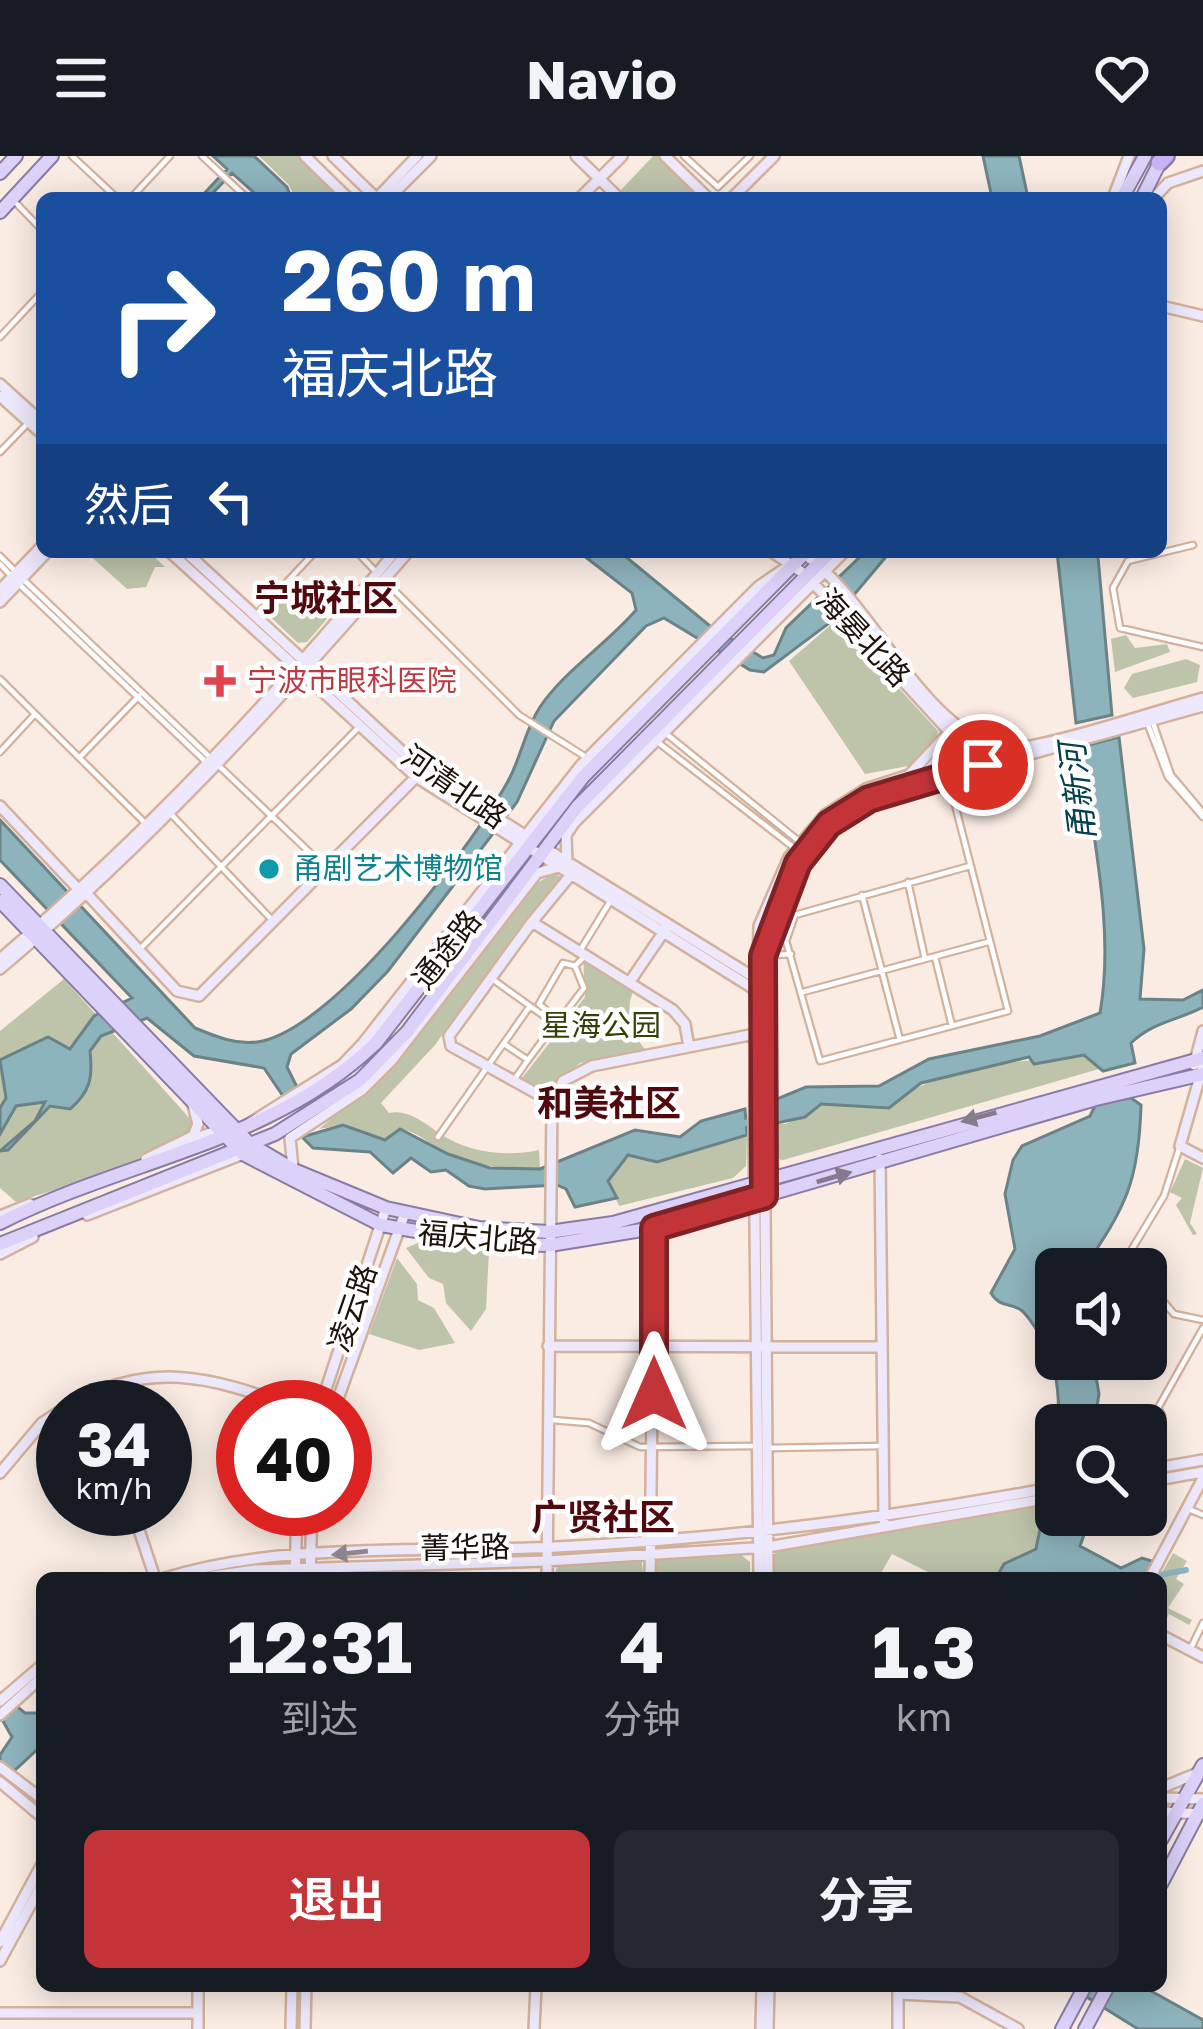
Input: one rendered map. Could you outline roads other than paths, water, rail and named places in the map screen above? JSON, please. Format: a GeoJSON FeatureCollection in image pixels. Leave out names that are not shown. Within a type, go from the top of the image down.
{"type":"FeatureCollection","features":[{"type":"Feature","properties":{"kind":"main road"},"geometry":{"type":"LineString","coordinates":[[0,173],[16,156]]}},
{"type":"Feature","properties":{"kind":"main road"},"geometry":{"type":"LineString","coordinates":[[0,212],[52,156]]}},
{"type":"Feature","properties":{"kind":"main road"},"geometry":{"type":"LineString","coordinates":[[1124,192],[1158,158]]}},
{"type":"Feature","properties":{"kind":"main road"},"geometry":{"type":"LineString","coordinates":[[1144,192],[1158,158]]}},
{"type":"Feature","properties":{"kind":"main road","name":"通途路"},"geometry":{"type":"LineString","coordinates":[[0,1219],[228,1133],[302,1096],[376,1043],[520,839],[591,760],[799,558]]}},
{"type":"Feature","properties":{"kind":"main road"},"geometry":{"type":"LineString","coordinates":[[810,579],[825,572],[828,558]]}},
{"type":"Feature","properties":{"kind":"main road","name":"通途路"},"geometry":{"type":"LineString","coordinates":[[0,1244],[315,1118],[390,1052],[542,852],[810,579]]}},
{"type":"Feature","properties":{"kind":"main road","name":"福庆北路"},"geometry":{"type":"LineString","coordinates":[[0,886],[37,933]]}},
{"type":"Feature","properties":{"kind":"main road","name":"福庆北路"},"geometry":{"type":"LineString","coordinates":[[0,901],[37,933],[244,1149],[381,1225],[492,1244],[654,1228],[879,1145],[1199,1070]]}},
{"type":"Feature","properties":{"kind":"main road","name":"福庆北路"},"geometry":{"type":"LineString","coordinates":[[130,1029],[191,1100],[228,1133]]}},
{"type":"Feature","properties":{"kind":"main road","name":"福庆北路"},"geometry":{"type":"LineString","coordinates":[[244,1149],[405,1214],[550,1238],[880,1164],[1094,1094]]}},
{"type":"Feature","properties":{"kind":"main road"},"geometry":{"type":"LineString","coordinates":[[1167,1830],[1201,1768]]}},
{"type":"Feature","properties":{"kind":"main road"},"geometry":{"type":"LineString","coordinates":[[1167,1874],[1202,1807]]}},
{"type":"Feature","properties":{"kind":"main road"},"geometry":{"type":"LineString","coordinates":[[1062,2029],[1081,1992]]}},
{"type":"Feature","properties":{"kind":"main road"},"geometry":{"type":"LineString","coordinates":[[1088,2025],[1105,1992]]}},
{"type":"Feature","properties":{"kind":"street"},"geometry":{"type":"LineString","coordinates":[[72,156],[111,192]]}},
{"type":"Feature","properties":{"kind":"street"},"geometry":{"type":"LineString","coordinates":[[137,192],[170,156]]}},
{"type":"Feature","properties":{"kind":"street"},"geometry":{"type":"LineString","coordinates":[[202,156],[240,192]]}},
{"type":"Feature","properties":{"kind":"street"},"geometry":{"type":"LineString","coordinates":[[305,156],[342,192]]}},
{"type":"Feature","properties":{"kind":"street"},"geometry":{"type":"LineString","coordinates":[[333,156],[370,192]]}},
{"type":"Feature","properties":{"kind":"street"},"geometry":{"type":"LineString","coordinates":[[382,192],[417,156]]}},
{"type":"Feature","properties":{"kind":"street"},"geometry":{"type":"LineString","coordinates":[[395,192],[431,156]]}},
{"type":"Feature","properties":{"kind":"street"},"geometry":{"type":"LineString","coordinates":[[576,156],[613,192]]}},
{"type":"Feature","properties":{"kind":"street"},"geometry":{"type":"LineString","coordinates":[[582,192],[613,156]]}},
{"type":"Feature","properties":{"kind":"street"},"geometry":{"type":"LineString","coordinates":[[597,176],[622,156]]}},
{"type":"Feature","properties":{"kind":"street"},"geometry":{"type":"LineString","coordinates":[[665,156],[702,192]]}},
{"type":"Feature","properties":{"kind":"street"},"geometry":{"type":"LineString","coordinates":[[684,156],[718,187],[749,156]]}},
{"type":"Feature","properties":{"kind":"street"},"geometry":{"type":"LineString","coordinates":[[738,192],[774,156]]}},
{"type":"Feature","properties":{"kind":"street"},"geometry":{"type":"LineString","coordinates":[[1120,192],[1129,156]]}},
{"type":"Feature","properties":{"kind":"street"},"geometry":{"type":"LineString","coordinates":[[1160,192],[1168,183],[1203,171]]}},
{"type":"Feature","properties":{"kind":"street"},"geometry":{"type":"LineString","coordinates":[[12,199],[36,224]]}},
{"type":"Feature","properties":{"kind":"street"},"geometry":{"type":"LineString","coordinates":[[0,337],[36,298]]}},
{"type":"Feature","properties":{"kind":"street"},"geometry":{"type":"LineString","coordinates":[[1167,307],[1203,316]]}},
{"type":"Feature","properties":{"kind":"street"},"geometry":{"type":"LineString","coordinates":[[0,384],[36,416]]}},
{"type":"Feature","properties":{"kind":"street"},"geometry":{"type":"LineString","coordinates":[[0,396],[36,416]]}},
{"type":"Feature","properties":{"kind":"street"},"geometry":{"type":"LineString","coordinates":[[0,452],[36,418]]}},
{"type":"Feature","properties":{"kind":"street"},"geometry":{"type":"LineString","coordinates":[[1167,551],[1193,545]]}},
{"type":"Feature","properties":{"kind":"street"},"geometry":{"type":"LineString","coordinates":[[0,556],[17,578]]}},
{"type":"Feature","properties":{"kind":"street"},"geometry":{"type":"LineString","coordinates":[[0,602],[36,558]]}},
{"type":"Feature","properties":{"kind":"street","name":"河清北路"},"geometry":{"type":"LineString","coordinates":[[177,558],[420,768],[482,815]]}},
{"type":"Feature","properties":{"kind":"street","name":"河清北路"},"geometry":{"type":"LineString","coordinates":[[192,558],[416,777],[755,984]]}},
{"type":"Feature","properties":{"kind":"street"},"geometry":{"type":"LineString","coordinates":[[255,616],[309,558]]}},
{"type":"Feature","properties":{"kind":"street"},"geometry":{"type":"LineString","coordinates":[[363,558],[519,715],[591,760]]}},
{"type":"Feature","properties":{"kind":"street"},"geometry":{"type":"LineString","coordinates":[[381,576],[391,558]]}},
{"type":"Feature","properties":{"kind":"street"},"geometry":{"type":"LineString","coordinates":[[0,959],[54,919],[150,829],[401,558]]}},
{"type":"Feature","properties":{"kind":"street","name":"海晏北路"},"geometry":{"type":"LineString","coordinates":[[803,558],[821,594],[954,732]]}},
{"type":"Feature","properties":{"kind":"street","name":"海晏北路"},"geometry":{"type":"LineString","coordinates":[[806,558],[853,599],[954,732]]}},
{"type":"Feature","properties":{"kind":"street"},"geometry":{"type":"LineString","coordinates":[[825,572],[838,558]]}},
{"type":"Feature","properties":{"kind":"street"},"geometry":{"type":"LineString","coordinates":[[1140,558],[1128,561],[1112,597],[1120,628],[1203,647]]}},
{"type":"Feature","properties":{"kind":"street"},"geometry":{"type":"LineString","coordinates":[[0,565],[327,870]]}},
{"type":"Feature","properties":{"kind":"street"},"geometry":{"type":"LineString","coordinates":[[0,590],[17,578]]}},
{"type":"Feature","properties":{"kind":"street"},"geometry":{"type":"LineString","coordinates":[[0,680],[150,829]]}},
{"type":"Feature","properties":{"kind":"street"},"geometry":{"type":"LineString","coordinates":[[80,758],[140,694]]}},
{"type":"Feature","properties":{"kind":"street"},"geometry":{"type":"LineString","coordinates":[[954,732],[1007,749],[1203,702]]}},
{"type":"Feature","properties":{"kind":"street"},"geometry":{"type":"LineString","coordinates":[[0,752],[35,714]]}},
{"type":"Feature","properties":{"kind":"street"},"geometry":{"type":"LineString","coordinates":[[1148,717],[1168,777],[1203,815]]}},
{"type":"Feature","properties":{"kind":"street"},"geometry":{"type":"LineString","coordinates":[[764,1572],[758,1126],[763,956],[782,895],[802,849],[849,811],[918,782],[1075,741],[1121,724]]}},
{"type":"Feature","properties":{"kind":"street"},"geometry":{"type":"LineString","coordinates":[[140,949],[360,726]]}},
{"type":"Feature","properties":{"kind":"street"},"geometry":{"type":"LineString","coordinates":[[655,732],[802,849]]}},
{"type":"Feature","properties":{"kind":"street"},"geometry":{"type":"LineString","coordinates":[[655,732],[802,849]]}},
{"type":"Feature","properties":{"kind":"street"},"geometry":{"type":"LineString","coordinates":[[552,1102],[452,1046],[449,1036],[569,868],[566,835],[574,823],[655,732]]}},
{"type":"Feature","properties":{"kind":"street"},"geometry":{"type":"LineString","coordinates":[[954,732],[998,760]]}},
{"type":"Feature","properties":{"kind":"street"},"geometry":{"type":"LineString","coordinates":[[918,782],[954,732]]}},
{"type":"Feature","properties":{"kind":"street"},"geometry":{"type":"LineString","coordinates":[[759,1108],[755,984],[759,926],[802,849],[838,807],[866,789],[909,775],[954,732]]}},
{"type":"Feature","properties":{"kind":"street"},"geometry":{"type":"LineString","coordinates":[[150,829],[170,813],[212,762]]}},
{"type":"Feature","properties":{"kind":"street"},"geometry":{"type":"LineString","coordinates":[[0,806],[79,897],[140,949],[177,991],[199,996],[416,777]]}},
{"type":"Feature","properties":{"kind":"street"},"geometry":{"type":"LineString","coordinates":[[952,793],[1008,1012],[820,1061],[786,941],[796,915],[970,866]]}},
{"type":"Feature","properties":{"kind":"street"},"geometry":{"type":"LineString","coordinates":[[170,813],[275,923]]}},
{"type":"Feature","properties":{"kind":"street"},"geometry":{"type":"LineString","coordinates":[[315,1118],[376,1077],[537,873],[569,868]]}},
{"type":"Feature","properties":{"kind":"street","name":"河清北路"},"geometry":{"type":"LineString","coordinates":[[569,868],[610,900],[666,928]]}},
{"type":"Feature","properties":{"kind":"street"},"geometry":{"type":"LineString","coordinates":[[908,882],[925,959]]}},
{"type":"Feature","properties":{"kind":"street"},"geometry":{"type":"LineString","coordinates":[[862,894],[900,1040]]}},
{"type":"Feature","properties":{"kind":"street"},"geometry":{"type":"LineString","coordinates":[[574,967],[610,900]]}},
{"type":"Feature","properties":{"kind":"street"},"geometry":{"type":"LineString","coordinates":[[532,922],[673,1010],[685,1024],[689,1047]]}},
{"type":"Feature","properties":{"kind":"street"},"geometry":{"type":"LineString","coordinates":[[631,980],[666,928]]}},
{"type":"Feature","properties":{"kind":"street"},"geometry":{"type":"LineString","coordinates":[[0,969],[37,933]]}},
{"type":"Feature","properties":{"kind":"street"},"geometry":{"type":"LineString","coordinates":[[803,992],[988,942]]}},
{"type":"Feature","properties":{"kind":"street"},"geometry":{"type":"LineString","coordinates":[[763,956],[791,954]]}},
{"type":"Feature","properties":{"kind":"street"},"geometry":{"type":"LineString","coordinates":[[935,957],[952,1026]]}},
{"type":"Feature","properties":{"kind":"street"},"geometry":{"type":"LineString","coordinates":[[512,1083],[584,988],[574,967],[563,963],[538,1004],[557,1022]]}},
{"type":"Feature","properties":{"kind":"street"},"geometry":{"type":"LineString","coordinates":[[490,978],[557,1022]]}},
{"type":"Feature","properties":{"kind":"street"},"geometry":{"type":"LineString","coordinates":[[438,1137],[530,1006]]}},
{"type":"Feature","properties":{"kind":"street"},"geometry":{"type":"LineString","coordinates":[[1133,1248],[1164,1196],[1199,1070],[1203,1031]]}},
{"type":"Feature","properties":{"kind":"street"},"geometry":{"type":"LineString","coordinates":[[548,1572],[552,1102],[563,1081],[592,1066],[755,1034]]}},
{"type":"Feature","properties":{"kind":"street"},"geometry":{"type":"LineString","coordinates":[[504,1044],[528,1060]]}},
{"type":"Feature","properties":{"kind":"street"},"geometry":{"type":"LineString","coordinates":[[188,1141],[198,1124],[191,1100]]}},
{"type":"Feature","properties":{"kind":"street"},"geometry":{"type":"LineString","coordinates":[[294,1129],[287,1144],[294,1170]]}},
{"type":"Feature","properties":{"kind":"street"},"geometry":{"type":"LineString","coordinates":[[0,1219],[188,1141],[228,1133]]}},
{"type":"Feature","properties":{"kind":"street"},"geometry":{"type":"LineString","coordinates":[[879,1145],[884,1521]]}},
{"type":"Feature","properties":{"kind":"street"},"geometry":{"type":"LineString","coordinates":[[1180,1146],[1203,1158]]}},
{"type":"Feature","properties":{"kind":"street"},"geometry":{"type":"LineString","coordinates":[[0,1254],[244,1149]]}},
{"type":"Feature","properties":{"kind":"street","name":"凌云路"},"geometry":{"type":"LineString","coordinates":[[329,1380],[386,1208]]}},
{"type":"Feature","properties":{"kind":"street","name":"凌云路"},"geometry":{"type":"LineString","coordinates":[[345,1380],[405,1214]]}},
{"type":"Feature","properties":{"kind":"street"},"geometry":{"type":"LineString","coordinates":[[650,1572],[654,1228]]}},
{"type":"Feature","properties":{"kind":"street"},"geometry":{"type":"LineString","coordinates":[[1160,1404],[1203,1324],[1174,1314],[1167,1305]]}},
{"type":"Feature","properties":{"kind":"street"},"geometry":{"type":"LineString","coordinates":[[548,1346],[881,1347]]}},
{"type":"Feature","properties":{"kind":"street"},"geometry":{"type":"LineString","coordinates":[[149,1380],[173,1374],[222,1380]]}},
{"type":"Feature","properties":{"kind":"street"},"geometry":{"type":"LineString","coordinates":[[546,1420],[589,1423],[630,1444],[655,1448],[882,1446]]}},
{"type":"Feature","properties":{"kind":"street"},"geometry":{"type":"LineString","coordinates":[[0,1473],[36,1430]]}},
{"type":"Feature","properties":{"kind":"street"},"geometry":{"type":"LineString","coordinates":[[1167,1469],[1203,1460]]}},
{"type":"Feature","properties":{"kind":"street"},"geometry":{"type":"LineString","coordinates":[[1155,1572],[1203,1474],[1167,1474]]}},
{"type":"Feature","properties":{"kind":"street"},"geometry":{"type":"LineString","coordinates":[[1156,1572],[1197,1513],[1203,1489]]}},
{"type":"Feature","properties":{"kind":"street","name":"菁华路"},"geometry":{"type":"LineString","coordinates":[[186,1572],[215,1564],[400,1548],[651,1548],[764,1540],[1035,1496]]}},
{"type":"Feature","properties":{"kind":"street"},"geometry":{"type":"LineString","coordinates":[[141,1536],[153,1572]]}},
{"type":"Feature","properties":{"kind":"street"},"geometry":{"type":"LineString","coordinates":[[295,1572],[296,1536]]}},
{"type":"Feature","properties":{"kind":"street"},"geometry":{"type":"LineString","coordinates":[[310,1572],[311,1536]]}},
{"type":"Feature","properties":{"kind":"street"},"geometry":{"type":"LineString","coordinates":[[346,1572],[547,1561],[651,1548]]}},
{"type":"Feature","properties":{"kind":"street"},"geometry":{"type":"LineString","coordinates":[[241,1572],[271,1572]]}},
{"type":"Feature","properties":{"kind":"street"},"geometry":{"type":"LineString","coordinates":[[1189,1651],[1203,1623]]}},
{"type":"Feature","properties":{"kind":"street"},"geometry":{"type":"LineString","coordinates":[[1167,1640],[1203,1658]]}},
{"type":"Feature","properties":{"kind":"street"},"geometry":{"type":"LineString","coordinates":[[0,1702],[36,1670]]}},
{"type":"Feature","properties":{"kind":"street"},"geometry":{"type":"LineString","coordinates":[[0,1715],[36,1682]]}},
{"type":"Feature","properties":{"kind":"street"},"geometry":{"type":"LineString","coordinates":[[0,1767],[7,1783],[36,1810]]}},
{"type":"Feature","properties":{"kind":"street"},"geometry":{"type":"LineString","coordinates":[[1167,1785],[1201,1768]]}},
{"type":"Feature","properties":{"kind":"street"},"geometry":{"type":"LineString","coordinates":[[7,1783],[36,1796]]}},
{"type":"Feature","properties":{"kind":"street"},"geometry":{"type":"LineString","coordinates":[[1167,1798],[1187,1797],[1202,1807]]}},
{"type":"Feature","properties":{"kind":"street"},"geometry":{"type":"LineString","coordinates":[[1167,1812],[1202,1807]]}},
{"type":"Feature","properties":{"kind":"street"},"geometry":{"type":"LineString","coordinates":[[0,1942],[36,1875]]}},
{"type":"Feature","properties":{"kind":"street"},"geometry":{"type":"LineString","coordinates":[[0,1961],[36,1895]]}},
{"type":"Feature","properties":{"kind":"street"},"geometry":{"type":"LineString","coordinates":[[197,2029],[198,1992]]}},
{"type":"Feature","properties":{"kind":"street"},"geometry":{"type":"LineString","coordinates":[[291,2029],[292,1992]]}},
{"type":"Feature","properties":{"kind":"street"},"geometry":{"type":"LineString","coordinates":[[305,2029],[307,1992]]}},
{"type":"Feature","properties":{"kind":"street"},"geometry":{"type":"LineString","coordinates":[[534,2029],[536,1992]]}},
{"type":"Feature","properties":{"kind":"street"},"geometry":{"type":"LineString","coordinates":[[765,1992],[765,2029]]}},
{"type":"Feature","properties":{"kind":"street"},"geometry":{"type":"LineString","coordinates":[[898,1992],[898,2029]]}},
{"type":"Feature","properties":{"kind":"street"},"geometry":{"type":"LineString","coordinates":[[916,1992],[960,1997],[1018,2029]]}},
{"type":"Feature","properties":{"kind":"street"},"geometry":{"type":"LineString","coordinates":[[0,2013],[198,2013]]}},
{"type":"Feature","properties":{"kind":"water"},"geometry":{"type":"Polygon","coordinates":[[[213,156],[254,156],[289,192],[253,192],[232,173],[214,192],[206,192],[227,169],[213,156]]]}},
{"type":"Feature","properties":{"kind":"water"},"geometry":{"type":"Polygon","coordinates":[[[983,156],[1019,156],[1027,192],[991,192],[983,156]]]}},
{"type":"Feature","properties":{"kind":"water"},"geometry":{"type":"Polygon","coordinates":[[[587,558],[627,558],[710,626],[763,658],[774,655],[786,628],[859,558],[885,558],[832,621],[764,672],[750,670],[664,618],[646,626],[554,721],[517,802],[388,971],[351,1009],[291,1054],[287,1067],[298,1089],[283,1096],[264,1068],[194,1056],[147,1018],[101,1036],[90,1051],[89,1084],[77,1103],[70,1109],[50,1106],[8,1150],[0,1151],[35,1121],[45,1102],[16,1106],[0,1134],[0,1108],[6,1098],[0,1060],[48,1037],[70,1049],[94,1016],[132,998],[0,860],[0,820],[195,1028],[249,1043],[288,1031],[360,973],[432,891],[507,783],[540,707],[636,610],[632,593],[587,558]]]}},
{"type":"Feature","properties":{"kind":"water"},"geometry":{"type":"Polygon","coordinates":[[[1058,558],[1098,558],[1112,715],[1076,723],[1058,558]]]}},
{"type":"Feature","properties":{"kind":"water"},"geometry":{"type":"Polygon","coordinates":[[[1119,737],[1144,949],[1140,999],[1183,1000],[1203,990],[1203,1007],[1139,1036],[1131,1043],[1135,1063],[1103,1071],[1084,1055],[1034,1064],[1029,1057],[921,1083],[889,1108],[821,1104],[805,1117],[772,1124],[772,1101],[806,1087],[879,1086],[929,1059],[1040,1036],[1100,1013],[1103,914],[1081,747],[1119,737]]]}},
{"type":"Feature","properties":{"kind":"water"},"geometry":{"type":"Polygon","coordinates":[[[1131,1098],[1141,1105],[1137,1154],[1127,1192],[1097,1248],[1035,1248],[1035,1329],[1024,1313],[991,1293],[1015,1249],[1005,1194],[1013,1160],[1022,1146],[1090,1116],[1097,1102],[1131,1098]]]}},
{"type":"Feature","properties":{"kind":"water"},"geometry":{"type":"Polygon","coordinates":[[[745,1109],[747,1135],[657,1162],[628,1155],[608,1181],[617,1198],[575,1207],[566,1189],[557,1185],[485,1189],[469,1186],[446,1170],[431,1172],[411,1158],[393,1173],[370,1152],[313,1148],[302,1137],[343,1125],[385,1140],[400,1129],[448,1154],[490,1168],[540,1169],[635,1130],[680,1137],[701,1121],[745,1109]]]}},
{"type":"Feature","properties":{"kind":"water"},"geometry":{"type":"Polygon","coordinates":[[[1056,1380],[1097,1380],[1097,1404],[1058,1404],[1056,1380]]]}},
{"type":"Feature","properties":{"kind":"water"},"geometry":{"type":"Polygon","coordinates":[[[1039,1536],[1084,1536],[1080,1546],[1121,1568],[1142,1558],[1155,1562],[1149,1572],[999,1572],[1004,1564],[1036,1549],[1039,1536]]]}},
{"type":"Feature","properties":{"kind":"water"},"geometry":{"type":"Polygon","coordinates":[[[0,1693],[25,1713],[36,1713],[36,1751],[0,1784],[0,1755],[12,1737],[0,1716],[0,1693]]]}},
{"type":"Feature","properties":{"kind":"water"},"geometry":{"type":"Polygon","coordinates":[[[1079,1992],[1153,1992],[1203,2020],[1203,2029],[1138,2029],[1079,1992]]]}},
{"type":"Feature","properties":{"kind":"waterway"},"geometry":{"type":"LineString","coordinates":[[740,1125],[778,1110]]}},
{"type":"Feature","properties":{"kind":"waterway"},"geometry":{"type":"LineString","coordinates":[[1167,1574],[1186,1570]]}},
{"type":"Feature","properties":{"kind":"place","name":"宁波市眼科医院"},"geometry":{"type":"Point","coordinates":[220,681]}},
{"type":"Feature","properties":{"kind":"place","name":"甬剧艺术博物馆"},"geometry":{"type":"Point","coordinates":[269,869]}},
{"type":"Feature","properties":{"kind":"district","name":"宁城社区"},"geometry":{"type":"Point","coordinates":[326,598]}},
{"type":"Feature","properties":{"kind":"district","name":"和美社区"},"geometry":{"type":"Point","coordinates":[609,1103]}},
{"type":"Feature","properties":{"kind":"district","name":"广贤社区"},"geometry":{"type":"Point","coordinates":[603,1517]}},
{"type":"Feature","properties":{"kind":"water label","name":"甬新河"},"geometry":{"type":"Point","coordinates":[1077,792]}},
{"type":"Feature","properties":{"kind":"park label","name":"星海公园"},"geometry":{"type":"Point","coordinates":[601,1026]}}]}
